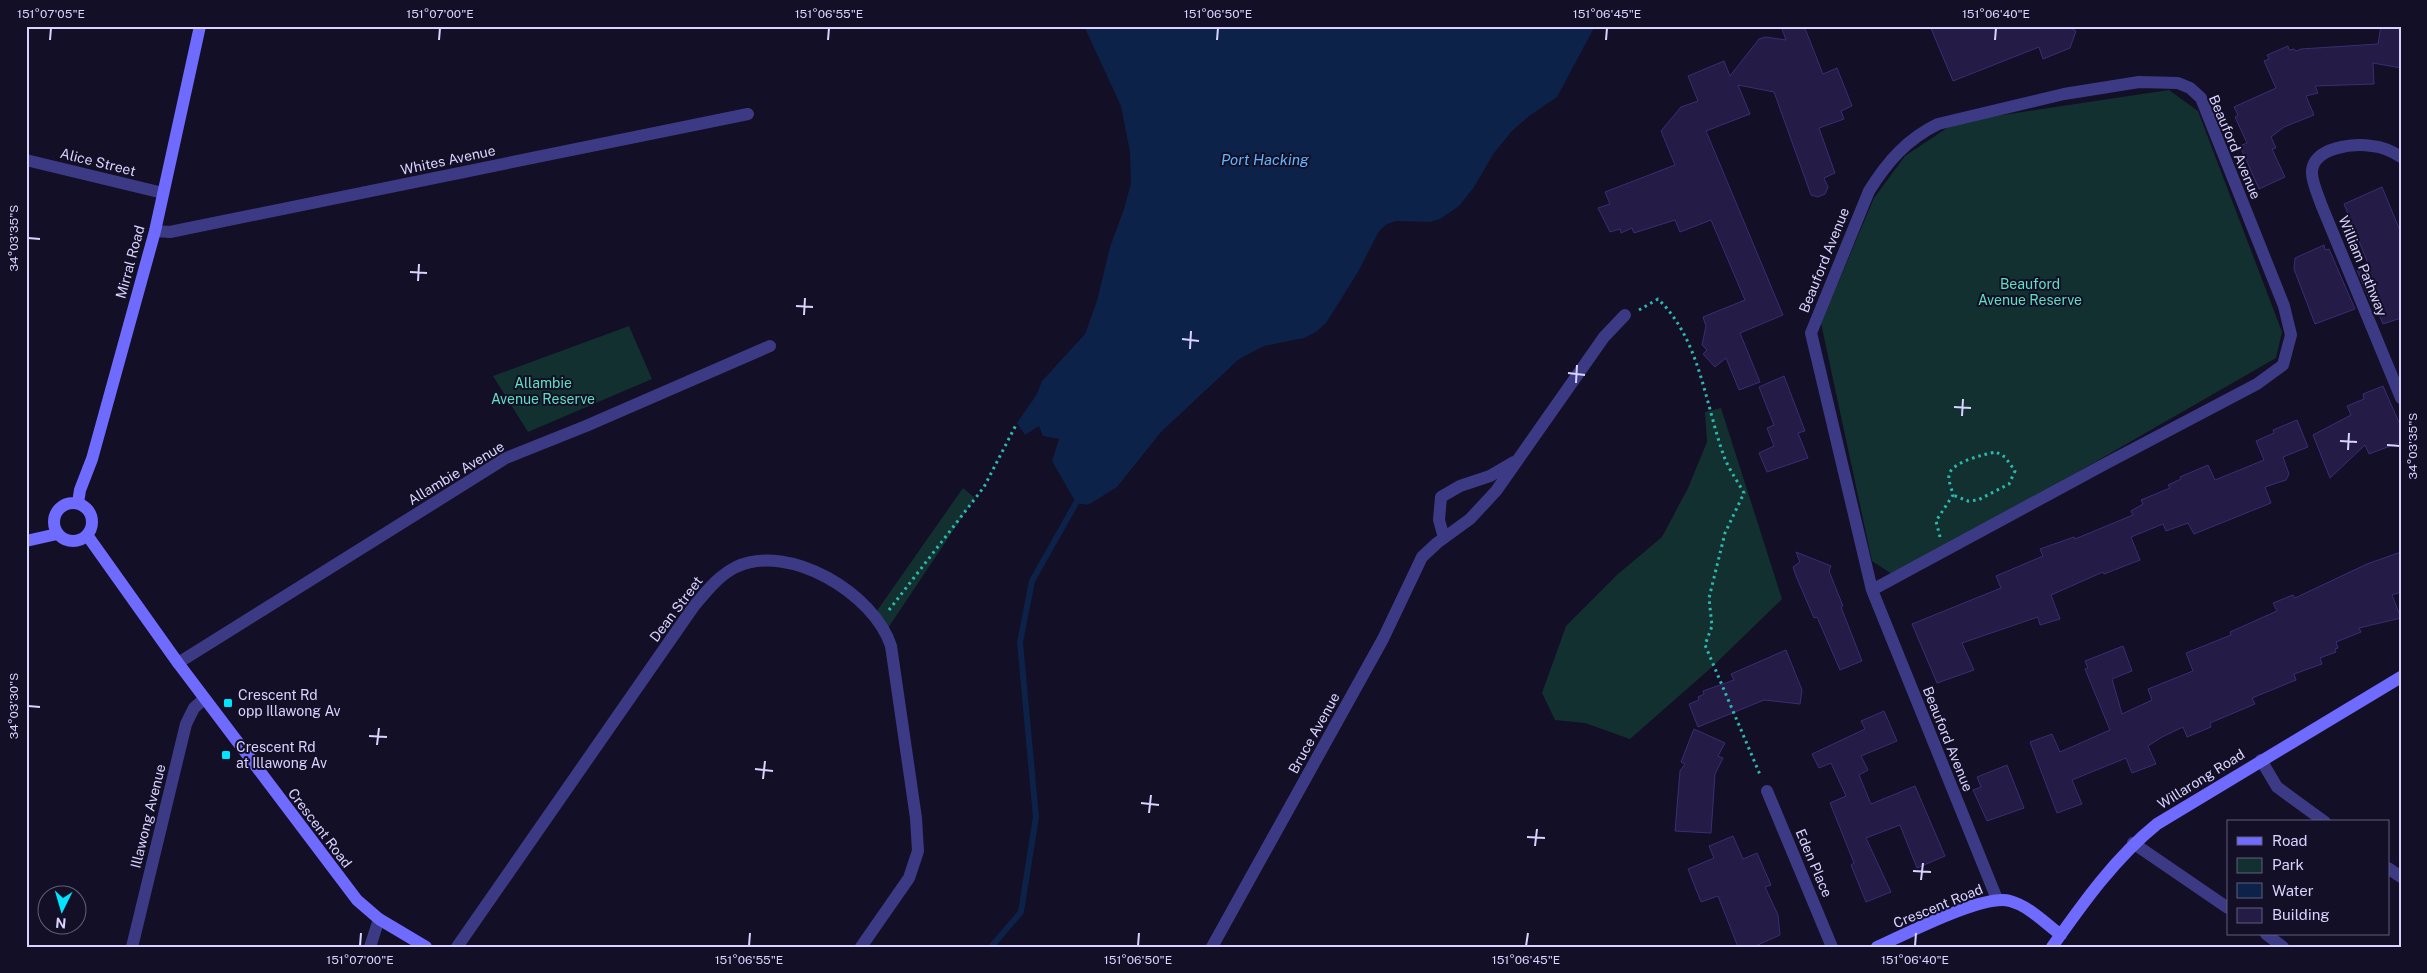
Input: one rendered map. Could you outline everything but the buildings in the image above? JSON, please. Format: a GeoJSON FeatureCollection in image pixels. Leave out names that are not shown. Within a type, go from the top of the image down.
{"type":"FeatureCollection","features":[{"type":"Feature","properties":{"kind":"street","name":"Mirral Road"},"geometry":{"type":"LineString","coordinates":[[78,503],[80,490],[92,459],[155,231],[200,26]]}},
{"type":"Feature","properties":{"kind":"street","name":"Beauford Avenue"},"geometry":{"type":"LineString","coordinates":[[1872,590],[2257,384],[2284,365],[2291,334],[2284,306],[2201,98],[2190,88],[2178,83],[2139,82],[2064,94],[1938,124],[1920,132],[1898,151],[1880,172],[1869,191],[1811,333],[1872,590],[1996,899]]}},
{"type":"Feature","properties":{"kind":"street","name":"Whites Avenue"},"geometry":{"type":"LineString","coordinates":[[155,231],[170,232],[748,114]]}},
{"type":"Feature","properties":{"kind":"street","name":"William Pathway"},"geometry":{"type":"LineString","coordinates":[[2401,157],[2393,152],[2374,146],[2356,144],[2326,153],[2314,164],[2311,172],[2321,204],[2401,398]]}},
{"type":"Feature","properties":{"kind":"street","name":"Alice Street"},"geometry":{"type":"LineString","coordinates":[[26,160],[163,193]]}},
{"type":"Feature","properties":{"kind":"street","name":"Bruce Avenue"},"geometry":{"type":"LineString","coordinates":[[1212,947],[1383,639],[1422,557],[1444,538],[1470,520],[1496,491],[1604,337],[1625,315]]}},
{"type":"Feature","properties":{"kind":"street","name":"Allambie Avenue"},"geometry":{"type":"LineString","coordinates":[[178,663],[506,458],[578,430],[770,346]]}},
{"type":"Feature","properties":{"kind":"street","name":"Bruce Avenue"},"geometry":{"type":"LineString","coordinates":[[1444,538],[1439,520],[1441,497],[1460,486],[1490,476],[1518,459]]}},
{"type":"Feature","properties":{"kind":"street"},"geometry":{"type":"LineString","coordinates":[[26,541],[57,534],[72,541],[87,535],[91,529],[92,516],[84,506],[78,503],[66,503],[56,510],[53,522],[57,534]]}},
{"type":"Feature","properties":{"kind":"street","name":"Crescent Road"},"geometry":{"type":"LineString","coordinates":[[87,535],[204,699],[356,900],[379,919],[426,947]]}},
{"type":"Feature","properties":{"kind":"street","name":"Dean Street"},"geometry":{"type":"LineString","coordinates":[[457,947],[694,606],[715,581],[736,568],[755,561],[774,560],[796,564],[819,574],[854,596],[886,631],[891,646],[916,818],[918,851],[909,878],[861,947]]}},
{"type":"Feature","properties":{"kind":"street","name":"Willarong Road"},"geometry":{"type":"LineString","coordinates":[[2052,947],[2133,843],[2157,824],[2401,677]]}},
{"type":"Feature","properties":{"kind":"street","name":"Illawong Avenue"},"geometry":{"type":"LineString","coordinates":[[132,947],[186,724],[194,708],[204,699]]}},
{"type":"Feature","properties":{"kind":"street"},"geometry":{"type":"LineString","coordinates":[[2261,760],[2277,787],[2322,820]]}},
{"type":"Feature","properties":{"kind":"street","name":"Eden Place"},"geometry":{"type":"LineString","coordinates":[[1767,791],[1832,947]]}},
{"type":"Feature","properties":{"kind":"street"},"geometry":{"type":"LineString","coordinates":[[2133,843],[2227,907]]}},
{"type":"Feature","properties":{"kind":"street"},"geometry":{"type":"LineString","coordinates":[[2390,869],[2401,877]]}},
{"type":"Feature","properties":{"kind":"street","name":"Crescent Road"},"geometry":{"type":"LineString","coordinates":[[1877,947],[1966,908],[1996,899],[2023,906],[2061,934]]}},
{"type":"Feature","properties":{"kind":"street"},"geometry":{"type":"LineString","coordinates":[[370,947],[379,919]]}},
{"type":"Feature","properties":{"kind":"street"},"geometry":{"type":"LineString","coordinates":[[2269,936],[2283,947]]}},
{"type":"Feature","properties":{"kind":"path"},"geometry":{"type":"LineString","coordinates":[[1625,315],[1647,307],[1658,299],[1671,311],[1693,355],[1726,460],[1744,493],[1725,533],[1709,598],[1712,626],[1705,645],[1767,791]]}},
{"type":"Feature","properties":{"kind":"path"},"geometry":{"type":"LineString","coordinates":[[879,622],[984,487],[1017,423]]}},
{"type":"Feature","properties":{"kind":"path"},"geometry":{"type":"LineString","coordinates":[[1948,550],[1938,532],[1936,521],[1953,495],[1949,475],[1953,467],[1972,458],[1996,452],[2005,457],[2015,471],[2009,484],[1978,500],[1968,501],[1953,495]]}},
{"type":"Feature","properties":{"kind":"green space","name":"Beauford Avenue Reserve"},"geometry":{"type":"Polygon","coordinates":[[[2169,90],[2198,111],[2282,332],[2276,358],[2029,500],[1892,574],[1872,561],[1821,323],[1874,198],[1905,156],[1956,122],[2169,90]]]}},
{"type":"Feature","properties":{"kind":"green space","name":"Allambie Avenue Reserve"},"geometry":{"type":"Polygon","coordinates":[[[629,326],[652,379],[528,432],[493,376],[629,326]]]}},
{"type":"Feature","properties":{"kind":"green space"},"geometry":{"type":"Polygon","coordinates":[[[1721,408],[1782,599],[1712,667],[1630,739],[1585,723],[1555,720],[1542,693],[1566,626],[1618,574],[1662,537],[1688,488],[1707,442],[1705,412],[1721,408]]]}},
{"type":"Feature","properties":{"kind":"green space"},"geometry":{"type":"Polygon","coordinates":[[[963,488],[975,498],[886,631],[874,615],[963,488]]]}},
{"type":"Feature","properties":{"kind":"water","name":"Port Hacking"},"geometry":{"type":"Polygon","coordinates":[[[1084,26],[1595,26],[1557,97],[1529,116],[1512,131],[1494,153],[1474,187],[1459,206],[1440,219],[1430,222],[1396,221],[1387,224],[1379,231],[1358,272],[1326,323],[1316,332],[1304,338],[1264,346],[1239,359],[1161,432],[1117,487],[1088,505],[1076,503],[1052,461],[1059,439],[1043,436],[1039,426],[1025,435],[1017,423],[1037,394],[1042,381],[1085,334],[1097,301],[1110,247],[1131,183],[1130,152],[1121,106],[1084,26]]]}},
{"type":"Feature","properties":{"kind":"waterway"},"geometry":{"type":"LineString","coordinates":[[991,947],[1021,912],[1036,817],[1020,642],[1032,581],[1076,503]]}},
{"type":"Feature","properties":{"kind":"place","name":"Crescent Rd opp Illawong Av"},"geometry":{"type":"Point","coordinates":[228,703]}},
{"type":"Feature","properties":{"kind":"place","name":"Crescent Rd at Illawong Av"},"geometry":{"type":"Point","coordinates":[226,755]}}]}
